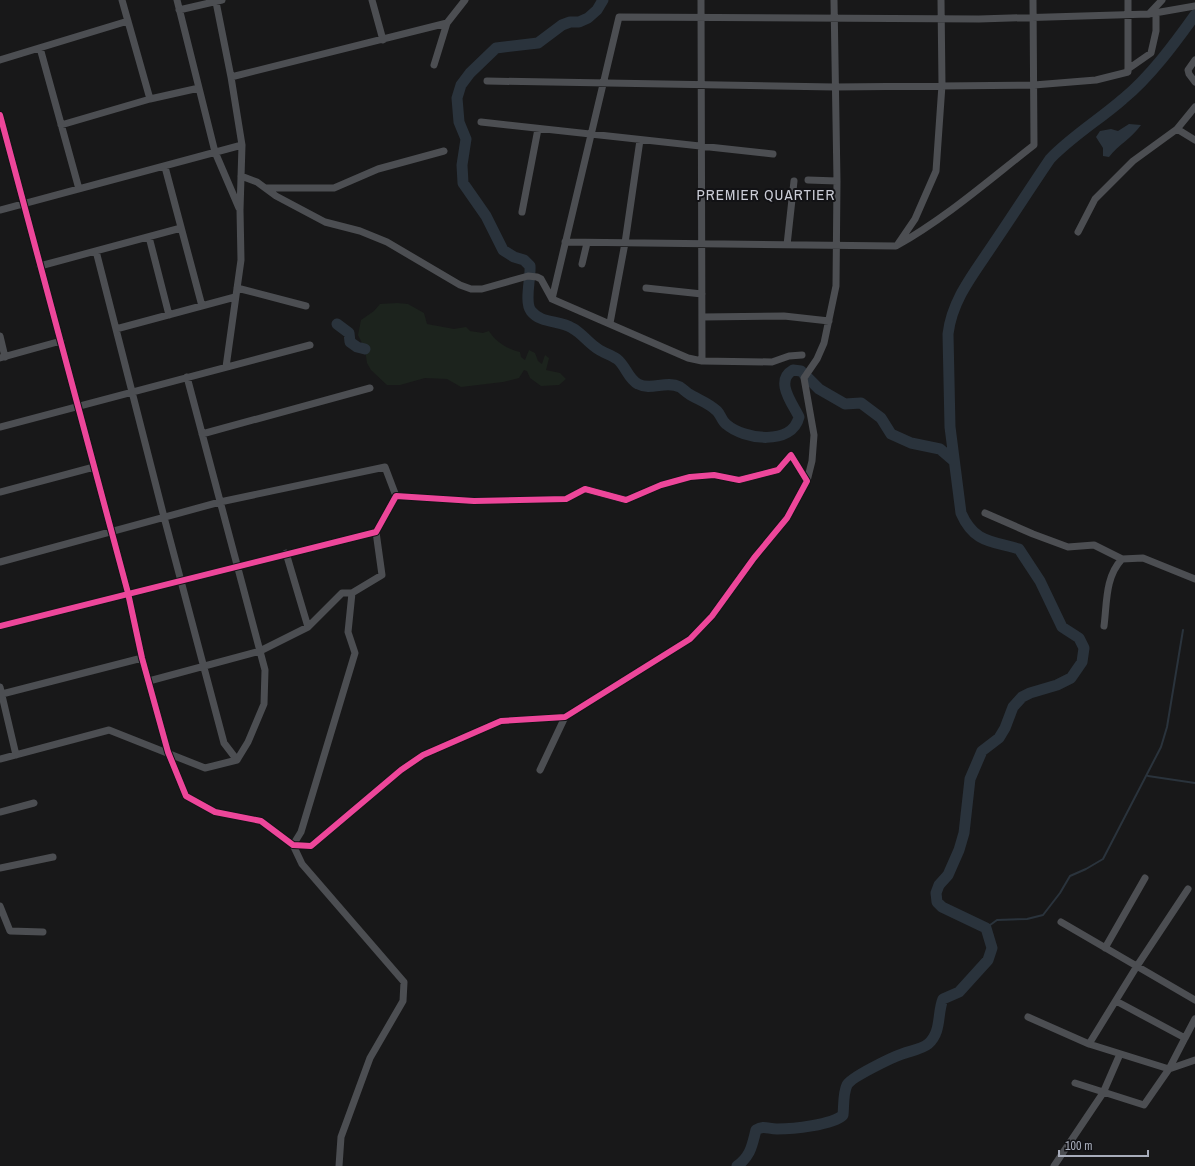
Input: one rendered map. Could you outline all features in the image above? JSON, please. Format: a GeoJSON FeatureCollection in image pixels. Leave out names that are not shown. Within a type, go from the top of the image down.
{"type":"FeatureCollection","features":[{"type":"Feature","properties":{"kind":"street"},"geometry":{"type":"LineString","coordinates":[[122,0],[150,99]]}},
{"type":"Feature","properties":{"kind":"street"},"geometry":{"type":"LineString","coordinates":[[177,0],[215,152],[240,210]]}},
{"type":"Feature","properties":{"kind":"street"},"geometry":{"type":"LineString","coordinates":[[372,0],[383,40]]}},
{"type":"Feature","properties":{"kind":"street"},"geometry":{"type":"LineString","coordinates":[[434,65],[447,23],[465,0]]}},
{"type":"Feature","properties":{"kind":"street"},"geometry":{"type":"LineString","coordinates":[[701,0],[702,361]]}},
{"type":"Feature","properties":{"kind":"street"},"geometry":{"type":"LineString","coordinates":[[293,845],[311,846],[401,770],[423,755],[501,721],[565,717],[690,639],[712,616],[754,558],[787,518],[807,481],[812,461],[814,435],[805,375],[817,359],[824,343],[836,286],[837,181],[834,87],[834,0]]}},
{"type":"Feature","properties":{"kind":"street"},"geometry":{"type":"LineString","coordinates":[[896,246],[915,219],[936,171],[942,85],[940,18],[941,0]]}},
{"type":"Feature","properties":{"kind":"street"},"geometry":{"type":"LineString","coordinates":[[565,242],[896,246],[917,234],[952,210],[1034,145],[1033,0]]}},
{"type":"Feature","properties":{"kind":"street"},"geometry":{"type":"LineString","coordinates":[[1128,0],[1128,69]]}},
{"type":"Feature","properties":{"kind":"street"},"geometry":{"type":"LineString","coordinates":[[487,81],[834,87],[1034,85],[1096,80],[1128,72],[1128,69],[1151,53],[1156,31],[1152,14],[1162,0]]}},
{"type":"Feature","properties":{"kind":"street"},"geometry":{"type":"LineString","coordinates":[[552,298],[619,17],[979,19],[1033,16],[1128,16],[1152,14],[1195,5],[1192,0]]}},
{"type":"Feature","properties":{"kind":"street"},"geometry":{"type":"LineString","coordinates":[[179,10],[219,1],[242,145],[240,210],[241,260],[226,367]]}},
{"type":"Feature","properties":{"kind":"street"},"geometry":{"type":"LineString","coordinates":[[0,60],[128,21]]}},
{"type":"Feature","properties":{"kind":"street"},"geometry":{"type":"LineString","coordinates":[[231,78],[447,23]]}},
{"type":"Feature","properties":{"kind":"street"},"geometry":{"type":"LineString","coordinates":[[40,48],[79,188]]}},
{"type":"Feature","properties":{"kind":"street"},"geometry":{"type":"LineString","coordinates":[[1195,60],[1188,70],[1195,82]]}},
{"type":"Feature","properties":{"kind":"street"},"geometry":{"type":"LineString","coordinates":[[61,125],[150,99],[199,88]]}},
{"type":"Feature","properties":{"kind":"street"},"geometry":{"type":"LineString","coordinates":[[1078,232],[1095,199],[1133,160],[1177,129],[1195,107]]}},
{"type":"Feature","properties":{"kind":"street"},"geometry":{"type":"LineString","coordinates":[[0,115],[3,140],[24,203],[128,593],[142,658],[168,752],[186,796],[215,812],[261,821],[293,845],[302,864],[404,982],[403,1001],[370,1058],[340,1137],[339,1166]]}},
{"type":"Feature","properties":{"kind":"street"},"geometry":{"type":"LineString","coordinates":[[482,122],[773,154]]}},
{"type":"Feature","properties":{"kind":"street"},"geometry":{"type":"LineString","coordinates":[[522,212],[538,129]]}},
{"type":"Feature","properties":{"kind":"street"},"geometry":{"type":"LineString","coordinates":[[1177,129],[1195,140]]}},
{"type":"Feature","properties":{"kind":"street"},"geometry":{"type":"LineString","coordinates":[[610,323],[625,243],[640,140]]}},
{"type":"Feature","properties":{"kind":"street"},"geometry":{"type":"LineString","coordinates":[[0,210],[79,188],[165,167],[242,145]]}},
{"type":"Feature","properties":{"kind":"street"},"geometry":{"type":"LineString","coordinates":[[267,188],[334,188],[378,168],[444,151]]}},
{"type":"Feature","properties":{"kind":"street"},"geometry":{"type":"LineString","coordinates":[[165,167],[202,306]]}},
{"type":"Feature","properties":{"kind":"street"},"geometry":{"type":"LineString","coordinates":[[241,176],[267,188],[276,196],[325,222],[360,230],[387,242],[460,285],[471,289],[482,289],[528,276],[537,277],[541,279],[552,298],[688,358],[702,361],[772,362],[789,356],[802,355]]}},
{"type":"Feature","properties":{"kind":"street"},"geometry":{"type":"LineString","coordinates":[[808,180],[837,181]]}},
{"type":"Feature","properties":{"kind":"street"},"geometry":{"type":"LineString","coordinates":[[788,245],[794,181]]}},
{"type":"Feature","properties":{"kind":"street"},"geometry":{"type":"LineString","coordinates":[[40,266],[181,228]]}},
{"type":"Feature","properties":{"kind":"street"},"geometry":{"type":"LineString","coordinates":[[150,237],[169,315]]}},
{"type":"Feature","properties":{"kind":"street"},"geometry":{"type":"LineString","coordinates":[[582,264],[587,243]]}},
{"type":"Feature","properties":{"kind":"street"},"geometry":{"type":"LineString","coordinates":[[96,251],[180,580],[224,743],[236,760]]}},
{"type":"Feature","properties":{"kind":"street"},"geometry":{"type":"LineString","coordinates":[[237,288],[306,306]]}},
{"type":"Feature","properties":{"kind":"street"},"geometry":{"type":"LineString","coordinates":[[646,288],[702,294]]}},
{"type":"Feature","properties":{"kind":"street"},"geometry":{"type":"LineString","coordinates":[[116,329],[235,297]]}},
{"type":"Feature","properties":{"kind":"street"},"geometry":{"type":"LineString","coordinates":[[702,317],[784,316],[829,321]]}},
{"type":"Feature","properties":{"kind":"street"},"geometry":{"type":"LineString","coordinates":[[0,336],[2,358],[61,341]]}},
{"type":"Feature","properties":{"kind":"street"},"geometry":{"type":"LineString","coordinates":[[0,427],[310,345]]}},
{"type":"Feature","properties":{"kind":"street"},"geometry":{"type":"LineString","coordinates":[[0,759],[109,730],[168,752],[205,768],[236,760],[248,742],[264,704],[265,670],[187,377]]}},
{"type":"Feature","properties":{"kind":"street"},"geometry":{"type":"LineString","coordinates":[[202,434],[370,388]]}},
{"type":"Feature","properties":{"kind":"street"},"geometry":{"type":"LineString","coordinates":[[396,496],[474,501],[566,499],[585,489],[626,500],[661,485],[690,477],[714,475],[739,480],[778,470],[791,455],[807,481]]}},
{"type":"Feature","properties":{"kind":"street"},"geometry":{"type":"LineString","coordinates":[[0,562],[220,502],[385,466],[396,496],[376,532],[382,575],[352,593],[342,594],[308,628],[260,651],[149,681]]}},
{"type":"Feature","properties":{"kind":"street"},"geometry":{"type":"LineString","coordinates":[[0,492],[94,467]]}},
{"type":"Feature","properties":{"kind":"street"},"geometry":{"type":"LineString","coordinates":[[985,513],[1033,534],[1068,547],[1094,545],[1101,550],[1122,559],[1143,558],[1195,579]]}},
{"type":"Feature","properties":{"kind":"street"},"geometry":{"type":"LineString","coordinates":[[0,626],[376,532]]}},
{"type":"Feature","properties":{"kind":"street"},"geometry":{"type":"LineString","coordinates":[[286,554],[308,628]]}},
{"type":"Feature","properties":{"kind":"street"},"geometry":{"type":"LineString","coordinates":[[1104,626],[1108,588],[1116,566],[1122,559]]}},
{"type":"Feature","properties":{"kind":"street"},"geometry":{"type":"LineString","coordinates":[[293,845],[301,832],[355,653],[348,632],[352,593]]}},
{"type":"Feature","properties":{"kind":"street"},"geometry":{"type":"LineString","coordinates":[[16,755],[1,691],[142,658]]}},
{"type":"Feature","properties":{"kind":"street"},"geometry":{"type":"LineString","coordinates":[[540,770],[565,717]]}},
{"type":"Feature","properties":{"kind":"street"},"geometry":{"type":"LineString","coordinates":[[0,812],[34,803]]}},
{"type":"Feature","properties":{"kind":"street"},"geometry":{"type":"LineString","coordinates":[[0,868],[53,857]]}},
{"type":"Feature","properties":{"kind":"street"},"geometry":{"type":"LineString","coordinates":[[1105,948],[1145,878]]}},
{"type":"Feature","properties":{"kind":"street"},"geometry":{"type":"LineString","coordinates":[[1090,1044],[1137,966],[1188,889]]}},
{"type":"Feature","properties":{"kind":"street"},"geometry":{"type":"LineString","coordinates":[[0,906],[10,931],[43,932]]}},
{"type":"Feature","properties":{"kind":"street"},"geometry":{"type":"LineString","coordinates":[[1061,922],[1195,1000]]}},
{"type":"Feature","properties":{"kind":"street"},"geometry":{"type":"LineString","coordinates":[[1116,1001],[1185,1038]]}},
{"type":"Feature","properties":{"kind":"street"},"geometry":{"type":"LineString","coordinates":[[1028,1017],[1090,1044],[1169,1069],[1195,1060]]}},
{"type":"Feature","properties":{"kind":"street"},"geometry":{"type":"LineString","coordinates":[[1075,1083],[1144,1105],[1169,1069],[1195,1019]]}},
{"type":"Feature","properties":{"kind":"street"},"geometry":{"type":"LineString","coordinates":[[1054,1166],[1103,1093],[1120,1054]]}},
{"type":"Feature","properties":{"kind":"shaded area"},"geometry":{"type":"Polygon","coordinates":[[[1129,124],[1141,125],[1109,157],[1103,156],[1103,148],[1096,137],[1100,131],[1111,129],[1118,131],[1129,124]]]}},
{"type":"Feature","properties":{"kind":"shaded area"},"geometry":{"type":"Polygon","coordinates":[[[380,304],[408,304],[424,313],[427,324],[454,329],[466,327],[470,331],[483,333],[489,331],[502,344],[520,352],[521,357],[525,360],[529,350],[535,353],[538,361],[542,364],[545,355],[549,358],[546,370],[560,373],[566,379],[559,385],[541,386],[530,378],[527,371],[524,370],[519,378],[503,382],[461,387],[447,379],[425,378],[400,385],[387,385],[371,370],[367,363],[365,349],[358,335],[361,320],[374,311],[380,304]]]}},
{"type":"Feature","properties":{"kind":"waterway"},"geometry":{"type":"LineString","coordinates":[[603,0],[597,10],[588,18],[579,22],[570,22],[562,25],[538,43],[496,48],[470,73],[461,85],[457,98],[459,122],[466,139],[462,165],[463,183],[486,216],[503,250],[514,257],[524,260],[530,266],[528,302],[531,311],[540,318],[562,324],[576,330],[594,347],[617,359],[632,379],[638,384],[643,386],[675,385],[680,387],[689,394],[714,408],[726,424],[744,434],[767,437],[778,436],[787,433],[795,426],[799,417],[789,399],[785,386],[785,380],[793,370],[801,371],[819,389],[845,404],[861,403],[881,418],[891,434],[911,443],[940,449],[954,461]]}},
{"type":"Feature","properties":{"kind":"waterway"},"geometry":{"type":"LineString","coordinates":[[737,1166],[748,1154],[756,1130],[764,1127],[784,1129],[812,1126],[831,1121],[843,1115],[845,1092],[850,1081],[882,1063],[928,1044],[935,1034],[943,999],[959,992],[988,960],[992,948],[986,928],[942,907],[937,902],[936,893],[939,885],[948,875],[959,850],[964,833],[970,779],[982,751],[999,738],[1005,728],[1013,707],[1022,697],[1057,685],[1071,678],[1082,662],[1084,648],[1079,638],[1062,627],[1040,581],[1019,549],[992,542],[978,535],[966,523],[961,513],[950,427],[948,334],[950,321],[965,286],[1050,159],[1067,143],[1114,107],[1143,81],[1171,48],[1195,15]]}},
{"type":"Feature","properties":{"kind":"waterway"},"geometry":{"type":"LineString","coordinates":[[337,324],[349,333],[350,342],[357,347],[365,349]]}},
{"type":"Feature","properties":{"kind":"waterway"},"geometry":{"type":"LineString","coordinates":[[986,928],[997,920],[1027,919],[1043,915],[1060,893],[1070,876],[1103,859],[1161,747],[1167,727],[1183,630]]}},
{"type":"Feature","properties":{"kind":"waterway"},"geometry":{"type":"LineString","coordinates":[[1148,776],[1195,783]]}},
{"type":"Feature","properties":{"kind":"cycle path"},"geometry":{"type":"LineString","coordinates":[[0,115],[128,593],[142,658],[168,752],[186,796],[215,812],[261,821],[293,845],[311,846],[401,770],[423,755],[501,721],[565,717],[690,639],[712,616],[754,558],[787,518],[807,481],[791,455],[778,470],[739,480],[714,475],[690,477],[661,485],[626,500],[585,489],[566,499],[474,501],[396,496],[376,532],[0,626]]}},
{"type":"Feature","properties":{"kind":"district","name":"PREMIER QUARTIER"},"geometry":{"type":"Point","coordinates":[766,194]}}]}
